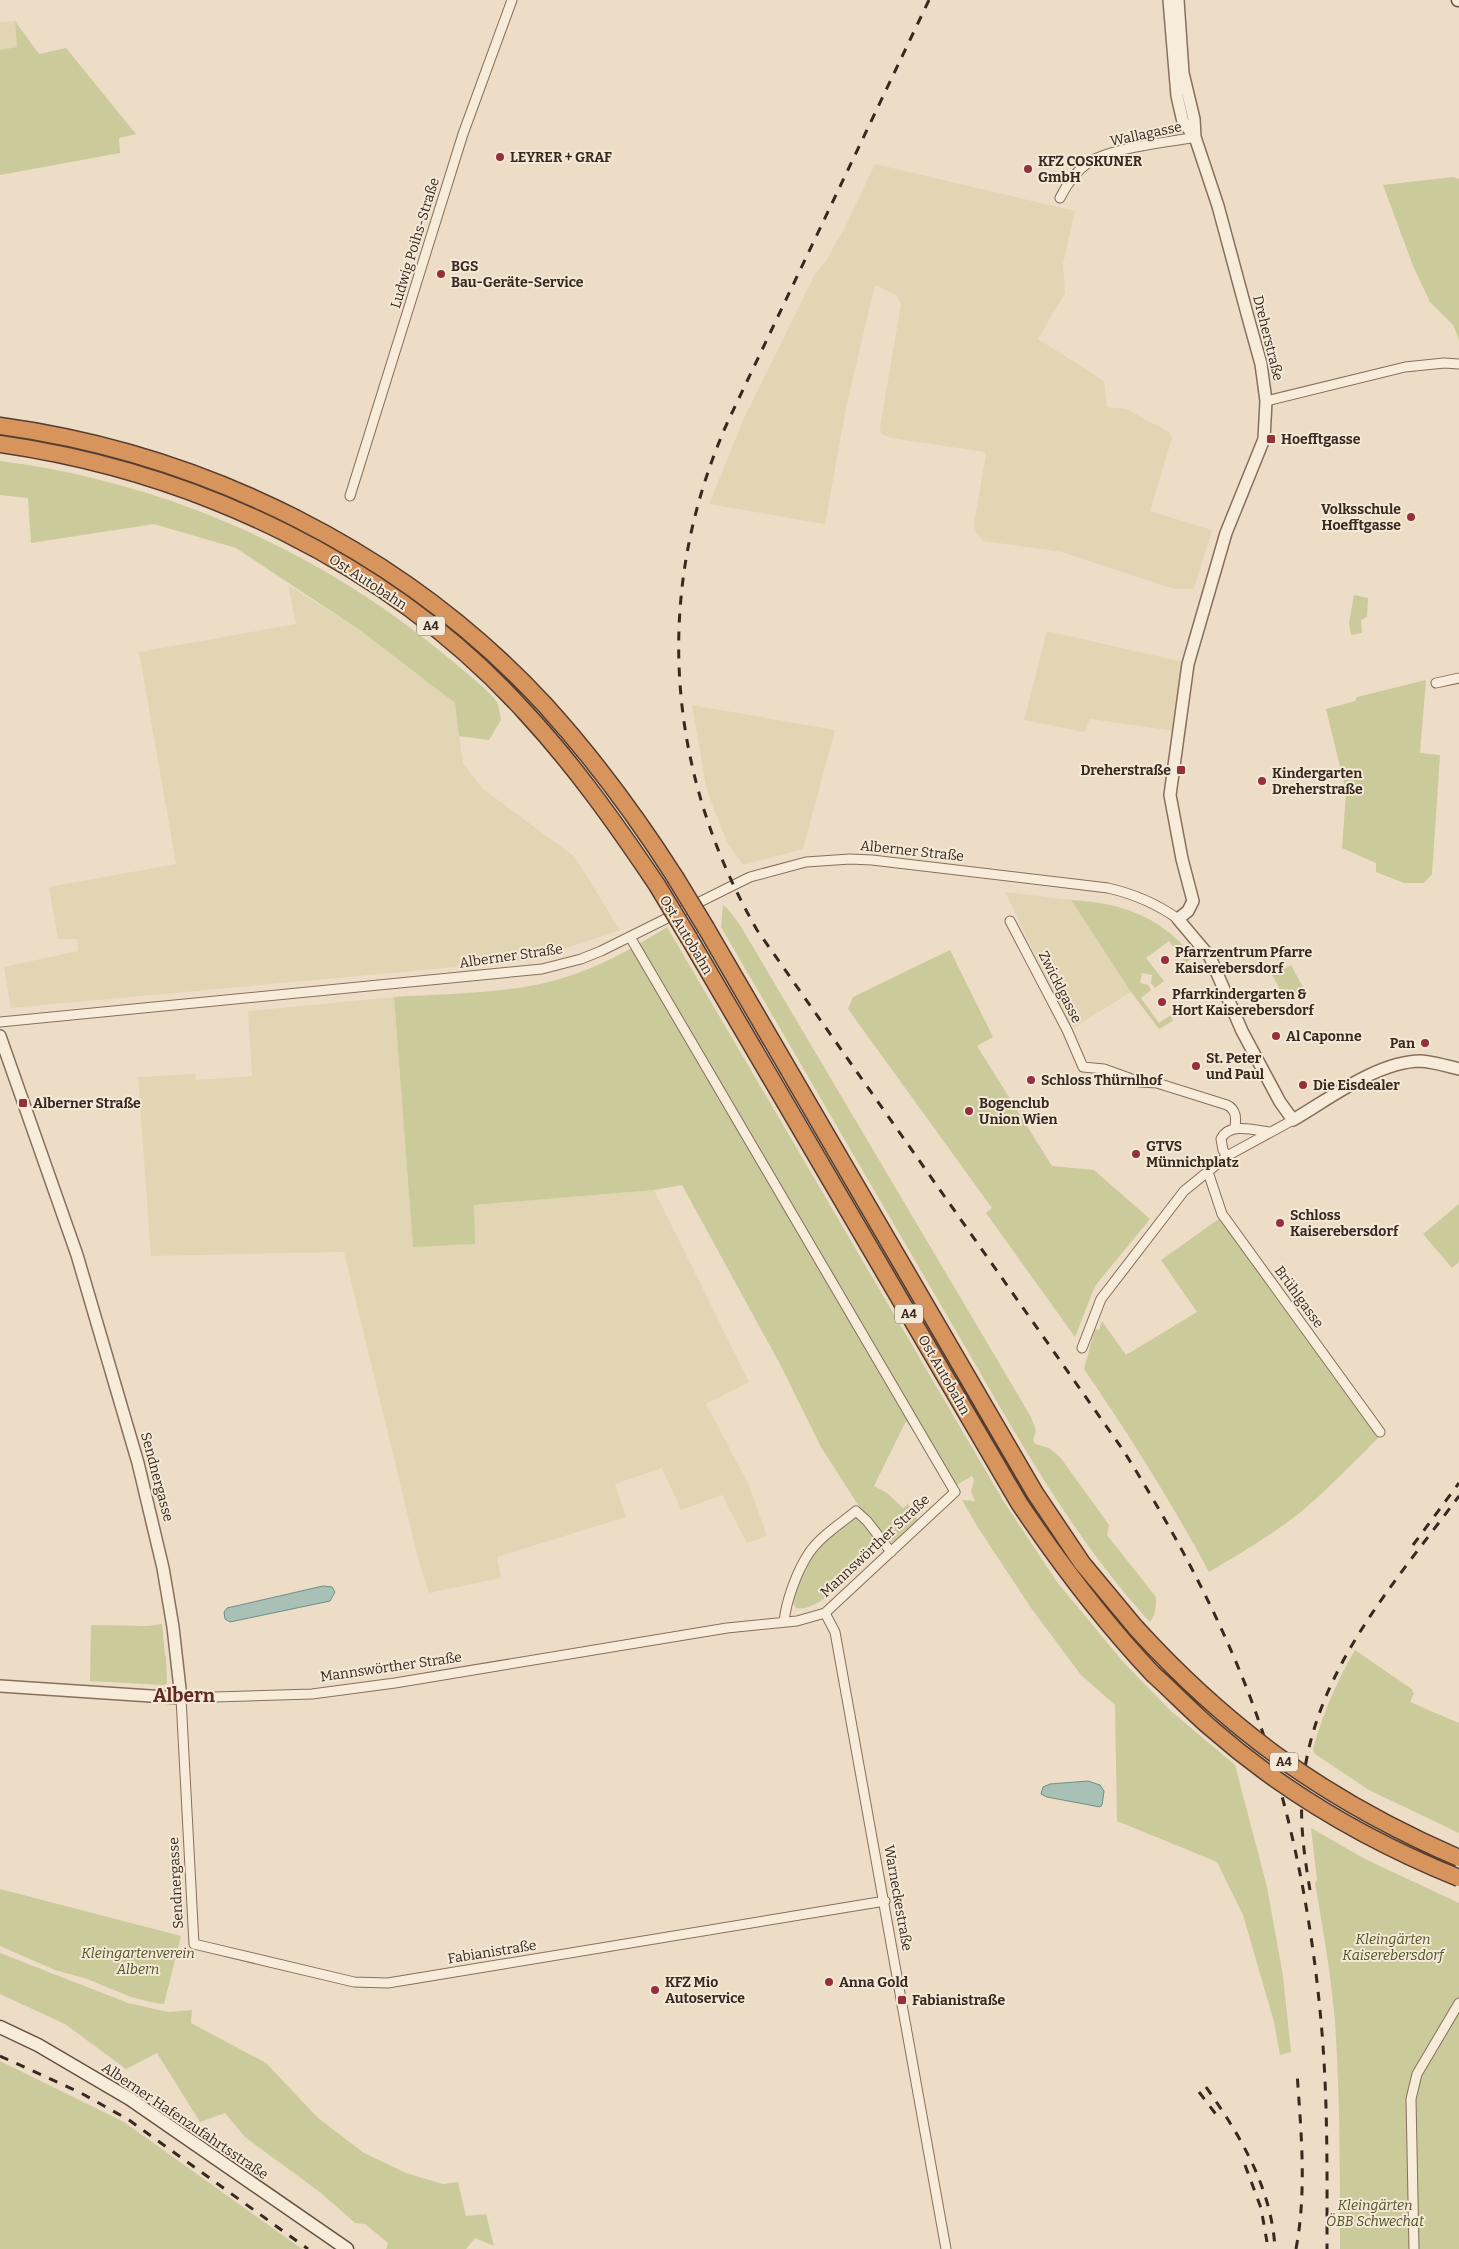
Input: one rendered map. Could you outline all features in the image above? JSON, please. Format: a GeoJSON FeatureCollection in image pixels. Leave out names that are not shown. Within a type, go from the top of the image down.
{"type":"FeatureCollection","features":[{"type":"Feature","properties":{"kind":"highway","name":"Ost Autobahn"},"geometry":{"type":"LineString","coordinates":[[0,426],[65,436],[120,450],[215,482],[290,515],[385,570],[432,604],[476,639],[544,704],[592,758],[633,812],[675,877],[1035,1493],[1082,1563],[1168,1663],[1224,1716],[1287,1764],[1351,1805],[1418,1840],[1459,1858]]}},
{"type":"Feature","properties":{"kind":"highway","name":"Ost Autobahn"},"geometry":{"type":"LineString","coordinates":[[0,444],[74,457],[172,485],[283,531],[367,580],[444,636],[524,710],[576,770],[616,824],[656,885],[689,938],[1019,1503],[1068,1574],[1122,1641],[1212,1730],[1276,1779],[1339,1820],[1409,1858],[1459,1878]]}},
{"type":"Feature","properties":{"kind":"main road","name":"Alberner Hafenzufahrtsstraße"},"geometry":{"type":"LineString","coordinates":[[0,2027],[54,2054],[130,2100],[347,2249]]}},
{"type":"Feature","properties":{"kind":"street","name":"Ludwig Poihs-Straße"},"geometry":{"type":"LineString","coordinates":[[350,496],[463,134],[512,0]]}},
{"type":"Feature","properties":{"kind":"street","name":"Dreherstraße"},"geometry":{"type":"LineString","coordinates":[[1169,0],[1177,96],[1183,122],[1196,138]]}},
{"type":"Feature","properties":{"kind":"street","name":"Dreherstraße"},"geometry":{"type":"LineString","coordinates":[[1178,0],[1184,74],[1194,119],[1196,138],[1218,206],[1260,364],[1266,402],[1264,440],[1226,533],[1191,648],[1188,664],[1170,795],[1182,859],[1193,901],[1188,911],[1178,919]]}},
{"type":"Feature","properties":{"kind":"street","name":"Wallagasse"},"geometry":{"type":"LineString","coordinates":[[1060,198],[1068,182],[1094,160],[1114,153],[1196,138]]}},
{"type":"Feature","properties":{"kind":"street"},"geometry":{"type":"LineString","coordinates":[[1266,402],[1406,368],[1459,364]]}},
{"type":"Feature","properties":{"kind":"street"},"geometry":{"type":"LineString","coordinates":[[1436,683],[1459,678]]}},
{"type":"Feature","properties":{"kind":"street","name":"Alberner Straße"},"geometry":{"type":"LineString","coordinates":[[0,1022],[526,971],[582,959],[750,877],[806,862],[850,858],[1108,888],[1145,900],[1178,919]]}},
{"type":"Feature","properties":{"kind":"street"},"geometry":{"type":"LineString","coordinates":[[1178,919],[1210,957],[1250,1046],[1280,1102],[1293,1120]]}},
{"type":"Feature","properties":{"kind":"street","name":"Zwicklgasse"},"geometry":{"type":"LineString","coordinates":[[1010,921],[1067,1030],[1083,1067],[1104,1069],[1140,1082],[1157,1083],[1227,1105],[1231,1107],[1235,1114],[1235,1128]]}},
{"type":"Feature","properties":{"kind":"street","name":"Mannswörther Straße"},"geometry":{"type":"LineString","coordinates":[[0,1686],[182,1698],[312,1694],[395,1683],[727,1628],[784,1622],[825,1613],[955,1492],[630,937]]}},
{"type":"Feature","properties":{"kind":"street","name":"Sendnergasse"},"geometry":{"type":"LineString","coordinates":[[0,1036],[77,1255],[138,1463],[163,1568],[182,1698],[194,1944]]}},
{"type":"Feature","properties":{"kind":"street"},"geometry":{"type":"LineString","coordinates":[[1082,1348],[1101,1298],[1116,1277],[1184,1191],[1227,1156],[1269,1132],[1279,1129],[1354,1084],[1392,1067],[1420,1061],[1459,1069]]}},
{"type":"Feature","properties":{"kind":"street"},"geometry":{"type":"LineString","coordinates":[[1227,1156],[1223,1150],[1221,1139],[1224,1134],[1235,1128],[1269,1132]]}},
{"type":"Feature","properties":{"kind":"street","name":"Brühlgasse"},"geometry":{"type":"LineString","coordinates":[[1208,1172],[1222,1214],[1380,1432]]}},
{"type":"Feature","properties":{"kind":"street"},"geometry":{"type":"LineString","coordinates":[[784,1622],[786,1606],[810,1553],[827,1534],[856,1512],[867,1520],[891,1552]]}},
{"type":"Feature","properties":{"kind":"street","name":"Warneckestraße"},"geometry":{"type":"LineString","coordinates":[[825,1613],[835,1632],[946,2249]]}},
{"type":"Feature","properties":{"kind":"street","name":"Fabianistraße"},"geometry":{"type":"LineString","coordinates":[[194,1944],[354,1982],[388,1984],[884,1901]]}},
{"type":"Feature","properties":{"kind":"street"},"geometry":{"type":"LineString","coordinates":[[1414,2249],[1411,2099],[1417,2074],[1459,2002]]}},
{"type":"Feature","properties":{"kind":"shaded area"},"geometry":{"type":"Polygon","coordinates":[[[15,21],[17,47],[0,50],[0,22],[15,21]]]}},
{"type":"Feature","properties":{"kind":"shaded area"},"geometry":{"type":"Polygon","coordinates":[[[875,164],[1075,211],[1063,264],[1065,293],[1038,339],[1104,381],[1107,407],[1126,409],[1169,432],[1172,438],[1150,511],[1212,530],[1194,589],[1174,589],[1062,552],[983,541],[976,533],[974,523],[986,455],[984,452],[891,438],[881,434],[880,427],[901,304],[896,295],[875,285],[847,403],[825,524],[709,504],[745,416],[815,274],[827,259],[845,227],[875,164]]]}},
{"type":"Feature","properties":{"kind":"shaded area"},"geometry":{"type":"Polygon","coordinates":[[[288,585],[361,631],[455,703],[463,763],[483,789],[575,857],[620,930],[531,960],[11,1008],[4,967],[78,951],[77,939],[58,939],[49,887],[176,864],[139,652],[296,624],[288,585]]]}},
{"type":"Feature","properties":{"kind":"shaded area"},"geometry":{"type":"Polygon","coordinates":[[[1047,631],[1183,662],[1174,731],[1090,719],[1084,732],[1024,720],[1047,631]]]}},
{"type":"Feature","properties":{"kind":"shaded area"},"geometry":{"type":"Polygon","coordinates":[[[692,705],[835,730],[803,849],[743,865],[727,842],[707,791],[692,705]]]}},
{"type":"Feature","properties":{"kind":"shaded area"},"geometry":{"type":"Polygon","coordinates":[[[1005,892],[1071,900],[1131,992],[1075,1027],[1069,1026],[1005,892]]]}},
{"type":"Feature","properties":{"kind":"shaded area"},"geometry":{"type":"Polygon","coordinates":[[[394,997],[413,1247],[473,1205],[654,1190],[749,1382],[706,1404],[749,1485],[767,1536],[747,1543],[722,1495],[681,1510],[662,1468],[615,1484],[626,1517],[497,1557],[501,1578],[429,1593],[419,1562],[344,1252],[151,1256],[138,1077],[195,1074],[196,1080],[252,1076],[248,1011],[394,997]]]}},
{"type":"Feature","properties":{"kind":"shaded area"},"geometry":{"type":"Polygon","coordinates":[[[323,1586],[332,1587],[335,1592],[330,1601],[230,1622],[225,1619],[224,1612],[227,1608],[323,1586]]]}},
{"type":"Feature","properties":{"kind":"shaded area"},"geometry":{"type":"Polygon","coordinates":[[[1088,1781],[1100,1785],[1104,1791],[1100,1807],[1047,1797],[1041,1794],[1043,1787],[1050,1784],[1088,1781]]]}},
{"type":"Feature","properties":{"kind":"green space"},"geometry":{"type":"Polygon","coordinates":[[[15,21],[39,54],[66,48],[136,134],[119,138],[120,153],[0,175],[0,50],[17,47],[15,21]]]}},
{"type":"Feature","properties":{"kind":"green space"},"geometry":{"type":"Polygon","coordinates":[[[1453,177],[1459,179],[1459,339],[1453,325],[1430,302],[1413,266],[1383,185],[1453,177]]]}},
{"type":"Feature","properties":{"kind":"green space"},"geometry":{"type":"Polygon","coordinates":[[[0,461],[60,471],[119,485],[177,503],[234,525],[288,551],[341,581],[392,614],[440,651],[493,697],[498,704],[501,720],[489,740],[459,736],[455,703],[361,631],[236,548],[154,524],[31,543],[28,498],[0,495],[0,461]]]}},
{"type":"Feature","properties":{"kind":"green space"},"geometry":{"type":"Polygon","coordinates":[[[1354,595],[1368,598],[1367,617],[1361,620],[1362,633],[1351,635],[1349,623],[1354,595]]]}},
{"type":"Feature","properties":{"kind":"green space"},"geometry":{"type":"Polygon","coordinates":[[[1426,680],[1420,753],[1440,755],[1432,874],[1424,883],[1404,883],[1376,872],[1376,863],[1342,848],[1346,794],[1339,792],[1344,790],[1345,787],[1326,709],[1355,701],[1357,697],[1426,680]]]}},
{"type":"Feature","properties":{"kind":"green space"},"geometry":{"type":"Polygon","coordinates":[[[1071,900],[1106,904],[1138,914],[1166,930],[1192,955],[1186,964],[1169,941],[1146,958],[1164,981],[1155,988],[1151,983],[1152,975],[1142,973],[1140,983],[1148,985],[1151,990],[1141,998],[1159,1023],[1171,1015],[1173,1021],[1159,1029],[1131,992],[1071,900]]]}},
{"type":"Feature","properties":{"kind":"green space"},"geometry":{"type":"Polygon","coordinates":[[[723,905],[740,925],[1031,1417],[1036,1431],[1033,1440],[1035,1444],[1049,1448],[1060,1457],[1109,1525],[1107,1535],[1156,1597],[1155,1613],[1150,1622],[1093,1553],[1043,1479],[721,927],[723,905]]]}},
{"type":"Feature","properties":{"kind":"green space"},"geometry":{"type":"Polygon","coordinates":[[[667,927],[1004,1502],[1057,1582],[1124,1663],[1172,1712],[1235,1765],[1267,1887],[1283,1976],[1291,2052],[1280,2055],[1274,2022],[1243,1915],[1217,1862],[1117,1821],[1115,1705],[1081,1675],[1031,1608],[977,1526],[962,1500],[975,1501],[971,1491],[974,1480],[972,1476],[955,1486],[906,1421],[874,1486],[887,1493],[903,1508],[908,1504],[918,1520],[893,1542],[877,1542],[869,1548],[858,1560],[861,1566],[831,1594],[813,1605],[796,1608],[793,1602],[796,1592],[813,1557],[833,1533],[835,1535],[853,1520],[860,1508],[821,1447],[781,1366],[682,1185],[654,1190],[474,1205],[475,1244],[413,1247],[394,997],[500,990],[553,981],[587,970],[604,962],[636,946],[667,927]]]}},
{"type":"Feature","properties":{"kind":"green space","name":"Bogenclub Union Wien"},"geometry":{"type":"Polygon","coordinates":[[[950,950],[993,1037],[977,1046],[1052,1166],[1094,1170],[1150,1219],[1095,1286],[1075,1337],[986,1213],[992,1208],[848,1009],[853,997],[950,950]]]}},
{"type":"Feature","properties":{"kind":"green space"},"geometry":{"type":"Polygon","coordinates":[[[1291,965],[1305,991],[1286,1000],[1272,975],[1291,965]]]}},
{"type":"Feature","properties":{"kind":"green space"},"geometry":{"type":"Polygon","coordinates":[[[1459,1204],[1459,1262],[1452,1268],[1423,1234],[1459,1204]]]}},
{"type":"Feature","properties":{"kind":"green space"},"geometry":{"type":"Polygon","coordinates":[[[1220,1218],[1379,1437],[1302,1511],[1209,1572],[1149,1469],[1084,1369],[1095,1329],[1099,1330],[1102,1321],[1126,1355],[1197,1312],[1161,1260],[1220,1218]]]}},
{"type":"Feature","properties":{"kind":"green space"},"geometry":{"type":"Polygon","coordinates":[[[162,1624],[167,1684],[90,1681],[91,1625],[147,1626],[162,1624]]]}},
{"type":"Feature","properties":{"kind":"green space"},"geometry":{"type":"Polygon","coordinates":[[[1355,1650],[1413,1690],[1412,1692],[1414,1693],[1410,1702],[1459,1723],[1459,1833],[1369,1790],[1315,1754],[1313,1749],[1321,1723],[1336,1686],[1355,1650]]]}},
{"type":"Feature","properties":{"kind":"green space","name":"Kleingärten Kaiserebersdorf"},"geometry":{"type":"Polygon","coordinates":[[[1311,1828],[1365,1859],[1459,1903],[1459,2249],[1340,2249],[1337,2050],[1329,1969],[1315,1883],[1317,1880],[1311,1828]]]}},
{"type":"Feature","properties":{"kind":"green space","name":"Kleingartenverein Albern"},"geometry":{"type":"Polygon","coordinates":[[[0,1889],[181,1936],[164,2004],[131,1997],[87,1979],[55,1970],[0,1946],[0,1889]]]}},
{"type":"Feature","properties":{"kind":"green space"},"geometry":{"type":"Polygon","coordinates":[[[0,1953],[128,2003],[168,2012],[192,2010],[191,2023],[266,2063],[318,2118],[364,2153],[406,2173],[443,2184],[458,2182],[466,2216],[486,2214],[494,2246],[475,2238],[466,2249],[386,2249],[388,2243],[365,2224],[355,2223],[321,2193],[245,2137],[225,2113],[200,2122],[157,2053],[126,2069],[65,2024],[0,1994],[0,1953]]]}},
{"type":"Feature","properties":{"kind":"green space"},"geometry":{"type":"Polygon","coordinates":[[[0,2061],[124,2122],[302,2249],[0,2249],[0,2061]]]}},
{"type":"Feature","properties":{"kind":"railway"},"geometry":{"type":"LineString","coordinates":[[929,0],[729,419],[704,483],[688,548],[680,613],[680,678],[687,743],[703,807],[726,869],[757,930],[1123,1450],[1191,1566],[1234,1658],[1262,1729],[1286,1811],[1296,1852],[1311,1937],[1317,1979],[1325,2078],[1327,2249]]}},
{"type":"Feature","properties":{"kind":"railway"},"geometry":{"type":"LineString","coordinates":[[1413,1545],[1459,1483]]}},
{"type":"Feature","properties":{"kind":"railway"},"geometry":{"type":"LineString","coordinates":[[1310,1890],[1303,1836],[1302,1796],[1310,1742],[1323,1703],[1340,1666],[1361,1630],[1384,1596],[1459,1496]]}},
{"type":"Feature","properties":{"kind":"railway"},"geometry":{"type":"LineString","coordinates":[[0,2056],[81,2093],[129,2120],[308,2249]]}},
{"type":"Feature","properties":{"kind":"railway"},"geometry":{"type":"LineString","coordinates":[[1296,2249],[1302,2183],[1297,2072]]}},
{"type":"Feature","properties":{"kind":"railway"},"geometry":{"type":"LineString","coordinates":[[1206,2087],[1242,2143],[1261,2184],[1273,2226],[1275,2249]]}},
{"type":"Feature","properties":{"kind":"railway"},"geometry":{"type":"LineString","coordinates":[[1199,2092],[1218,2117]]}},
{"type":"Feature","properties":{"kind":"railway"},"geometry":{"type":"LineString","coordinates":[[1245,2165],[1261,2208],[1267,2242]]}},
{"type":"Feature","properties":{"kind":"place","name":"LEYRER + GRAF"},"geometry":{"type":"Point","coordinates":[500,157]}},
{"type":"Feature","properties":{"kind":"place","name":"KFZ COSKUNER GmbH"},"geometry":{"type":"Point","coordinates":[1028,169]}},
{"type":"Feature","properties":{"kind":"place","name":"BGS Bau-Geräte-Service"},"geometry":{"type":"Point","coordinates":[441,274]}},
{"type":"Feature","properties":{"kind":"place","name":"Hoefftgasse"},"geometry":{"type":"Point","coordinates":[1271,439]}},
{"type":"Feature","properties":{"kind":"place","name":"Volksschule Hoefftgasse"},"geometry":{"type":"Point","coordinates":[1411,517]}},
{"type":"Feature","properties":{"kind":"place","name":"Dreherstraße"},"geometry":{"type":"Point","coordinates":[1181,770]}},
{"type":"Feature","properties":{"kind":"place","name":"Kindergarten Dreherstraße"},"geometry":{"type":"Point","coordinates":[1262,781]}},
{"type":"Feature","properties":{"kind":"place","name":"Pfarrzentrum Pfarre Kaiserebersdorf"},"geometry":{"type":"Point","coordinates":[1165,960]}},
{"type":"Feature","properties":{"kind":"place","name":"Pfarrkindergarten & Hort Kaiserebersdorf"},"geometry":{"type":"Point","coordinates":[1162,1002]}},
{"type":"Feature","properties":{"kind":"place","name":"Al Caponne"},"geometry":{"type":"Point","coordinates":[1276,1036]}},
{"type":"Feature","properties":{"kind":"place","name":"Pan"},"geometry":{"type":"Point","coordinates":[1425,1043]}},
{"type":"Feature","properties":{"kind":"place","name":"St. Peter und Paul"},"geometry":{"type":"Point","coordinates":[1196,1066]}},
{"type":"Feature","properties":{"kind":"place","name":"Schloss Thürnlhof"},"geometry":{"type":"Point","coordinates":[1031,1080]}},
{"type":"Feature","properties":{"kind":"place","name":"Die Eisdealer"},"geometry":{"type":"Point","coordinates":[1303,1085]}},
{"type":"Feature","properties":{"kind":"place","name":"Alberner Straße"},"geometry":{"type":"Point","coordinates":[23,1103]}},
{"type":"Feature","properties":{"kind":"place","name":"Bogenclub Union Wien"},"geometry":{"type":"Point","coordinates":[969,1111]}},
{"type":"Feature","properties":{"kind":"place","name":"GTVS Münnichplatz"},"geometry":{"type":"Point","coordinates":[1136,1154]}},
{"type":"Feature","properties":{"kind":"place","name":"Schloss Kaiserebersdorf"},"geometry":{"type":"Point","coordinates":[1280,1223]}},
{"type":"Feature","properties":{"kind":"place","name":"Anna Gold"},"geometry":{"type":"Point","coordinates":[829,1982]}},
{"type":"Feature","properties":{"kind":"place","name":"KFZ Mio Autoservice"},"geometry":{"type":"Point","coordinates":[655,1990]}},
{"type":"Feature","properties":{"kind":"place","name":"Fabianistraße"},"geometry":{"type":"Point","coordinates":[902,2000]}},
{"type":"Feature","properties":{"kind":"district","name":"Albern"},"geometry":{"type":"Point","coordinates":[184,1695]}},
{"type":"Feature","properties":{"kind":"park label","name":"Kleingärten ÖBB Schwechat"},"geometry":{"type":"Point","coordinates":[1375,2214]}}]}
